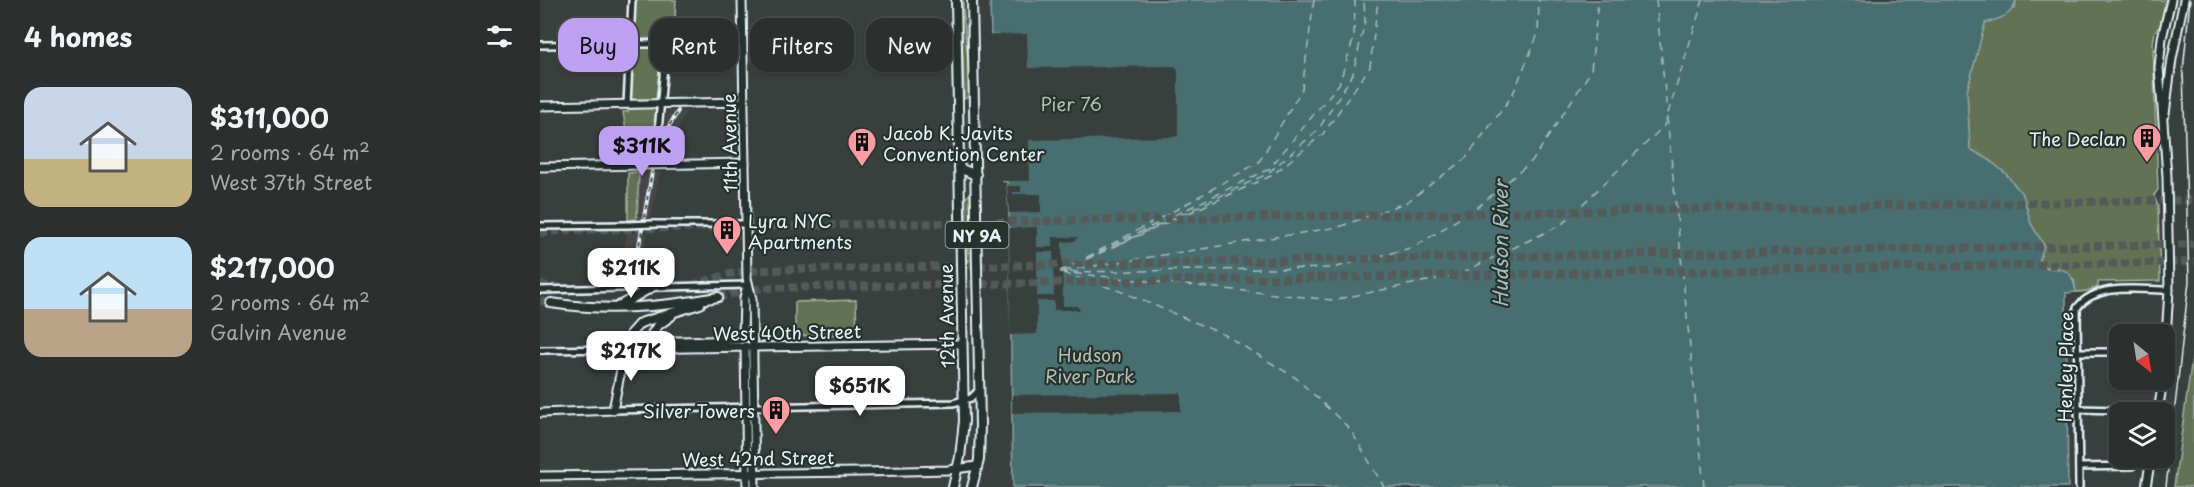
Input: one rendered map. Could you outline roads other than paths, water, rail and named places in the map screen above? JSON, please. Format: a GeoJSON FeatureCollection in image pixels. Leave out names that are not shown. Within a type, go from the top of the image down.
{"type":"FeatureCollection","features":[{"type":"Feature","properties":{"kind":"highway","name":"12th Avenue"},"geometry":{"type":"LineString","coordinates":[[953,487],[963,433],[956,0]]}},
{"type":"Feature","properties":{"kind":"highway","name":"12th Avenue"},"geometry":{"type":"LineString","coordinates":[[972,0],[980,389],[980,435],[972,487]]}},
{"type":"Feature","properties":{"kind":"highway"},"geometry":{"type":"LineString","coordinates":[[958,107],[967,101],[974,101]]}},
{"type":"Feature","properties":{"kind":"highway"},"geometry":{"type":"LineString","coordinates":[[959,168],[976,175]]}},
{"type":"Feature","properties":{"kind":"highway"},"geometry":{"type":"LineString","coordinates":[[615,308],[652,287]]}},
{"type":"Feature","properties":{"kind":"highway"},"geometry":{"type":"LineString","coordinates":[[551,303],[615,308],[670,306],[718,297],[675,314],[640,323],[631,333],[625,349]]}},
{"type":"Feature","properties":{"kind":"highway"},"geometry":{"type":"LineString","coordinates":[[675,314],[654,328],[653,339],[661,342],[698,341],[724,347]]}},
{"type":"Feature","properties":{"kind":"main road","name":"11th Avenue"},"geometry":{"type":"LineString","coordinates":[[742,0],[747,285],[744,298],[745,334],[743,342],[745,407],[751,474],[755,487]]}},
{"type":"Feature","properties":{"kind":"main road"},"geometry":{"type":"LineString","coordinates":[[2167,324],[2169,290],[2164,122],[2159,86],[2161,46],[2171,0]]}},
{"type":"Feature","properties":{"kind":"main road"},"geometry":{"type":"LineString","coordinates":[[2164,122],[2172,59],[2184,0]]}},
{"type":"Feature","properties":{"kind":"main road"},"geometry":{"type":"LineString","coordinates":[[2161,46],[2168,49],[2172,59]]}},
{"type":"Feature","properties":{"kind":"main road"},"geometry":{"type":"LineString","coordinates":[[540,106],[744,102]]}},
{"type":"Feature","properties":{"kind":"main road"},"geometry":{"type":"LineString","coordinates":[[540,167],[745,163]]}},
{"type":"Feature","properties":{"kind":"main road","name":"11th Avenue"},"geometry":{"type":"LineString","coordinates":[[747,285],[752,299],[754,407],[751,474],[747,487]]}},
{"type":"Feature","properties":{"kind":"main road","name":"West 40th Street"},"geometry":{"type":"LineString","coordinates":[[698,341],[743,342],[753,347],[962,344]]}},
{"type":"Feature","properties":{"kind":"main road","name":"West 40th Street"},"geometry":{"type":"LineString","coordinates":[[625,349],[724,347],[743,342]]}},
{"type":"Feature","properties":{"kind":"main road"},"geometry":{"type":"LineString","coordinates":[[540,413],[613,410],[625,349]]}},
{"type":"Feature","properties":{"kind":"main road","name":"West 42nd Street"},"geometry":{"type":"LineString","coordinates":[[540,476],[751,474],[958,469],[977,466]]}},
{"type":"Feature","properties":{"kind":"main road"},"geometry":{"type":"LineString","coordinates":[[2146,487],[2149,468]]}},
{"type":"Feature","properties":{"kind":"street"},"geometry":{"type":"LineString","coordinates":[[631,18],[632,0]]}},
{"type":"Feature","properties":{"kind":"street"},"geometry":{"type":"LineString","coordinates":[[738,43],[743,43]]}},
{"type":"Feature","properties":{"kind":"street"},"geometry":{"type":"LineString","coordinates":[[540,45],[558,45]]}},
{"type":"Feature","properties":{"kind":"street"},"geometry":{"type":"LineString","coordinates":[[627,105],[629,72]]}},
{"type":"Feature","properties":{"kind":"street"},"geometry":{"type":"LineString","coordinates":[[655,165],[664,72]]}},
{"type":"Feature","properties":{"kind":"street"},"geometry":{"type":"LineString","coordinates":[[540,226],[746,224]]}},
{"type":"Feature","properties":{"kind":"street"},"geometry":{"type":"LineString","coordinates":[[540,290],[747,285]]}},
{"type":"Feature","properties":{"kind":"street","name":"Henley Place"},"geometry":{"type":"LineString","coordinates":[[2079,487],[2077,308],[2088,297],[2103,291],[2169,290]]}},
{"type":"Feature","properties":{"kind":"street","name":"West 40th Street"},"geometry":{"type":"LineString","coordinates":[[540,350],[625,349]]}},
{"type":"Feature","properties":{"kind":"street"},"geometry":{"type":"LineString","coordinates":[[2077,352],[2109,352]]}},
{"type":"Feature","properties":{"kind":"street"},"geometry":{"type":"LineString","coordinates":[[613,410],[953,403],[971,398],[980,389]]}},
{"type":"Feature","properties":{"kind":"street"},"geometry":{"type":"LineString","coordinates":[[2078,410],[2109,410]]}},
{"type":"Feature","properties":{"kind":"street"},"geometry":{"type":"LineString","coordinates":[[2079,467],[2109,466]]}},
{"type":"Feature","properties":{"kind":"water","name":"Hudson River"},"geometry":{"type":"Polygon","coordinates":[[[990,0],[2016,0],[2009,13],[1985,23],[1967,91],[1970,149],[1988,159],[2005,173],[2023,195],[2031,224],[2044,245],[2038,265],[2066,271],[2073,281],[2076,292],[2066,293],[2068,487],[1013,487],[1009,213],[1007,182],[1001,181],[998,35],[991,35],[990,0]]]}},
{"type":"Feature","properties":{"kind":"tunnel"},"geometry":{"type":"LineString","coordinates":[[540,233],[566,230],[2194,200]]}},
{"type":"Feature","properties":{"kind":"tunnel"},"geometry":{"type":"LineString","coordinates":[[692,285],[729,274],[759,270],[2194,244]]}},
{"type":"Feature","properties":{"kind":"tunnel"},"geometry":{"type":"LineString","coordinates":[[718,297],[763,288],[2194,262]]}},
{"type":"Feature","properties":{"kind":"tunnel"},"geometry":{"type":"LineString","coordinates":[[540,285],[563,288]]}},
{"type":"Feature","properties":{"kind":"tunnel"},"geometry":{"type":"LineString","coordinates":[[540,301],[551,303]]}},
{"type":"Feature","properties":{"kind":"tram line"},"geometry":{"type":"LineString","coordinates":[[2166,487],[2189,281],[2183,71],[2190,0]]}},
{"type":"Feature","properties":{"kind":"railway"},"geometry":{"type":"LineString","coordinates":[[665,133],[678,111]]}},
{"type":"Feature","properties":{"kind":"railway"},"geometry":{"type":"LineString","coordinates":[[633,280],[652,172]]}},
{"type":"Feature","properties":{"kind":"place","name":"The Declan"},"geometry":{"type":"Point","coordinates":[2147,164]}},
{"type":"Feature","properties":{"kind":"place","name":"Jacob K. Javits Convention Center"},"geometry":{"type":"Point","coordinates":[862,168]}},
{"type":"Feature","properties":{"kind":"place","name":"Lyra NYC Apartments"},"geometry":{"type":"Point","coordinates":[727,256]}},
{"type":"Feature","properties":{"kind":"place","name":"Silver Towers"},"geometry":{"type":"Point","coordinates":[776,436]}},
{"type":"Feature","properties":{"kind":"park label","name":"Pier 76"},"geometry":{"type":"Point","coordinates":[1071,103]}},
{"type":"Feature","properties":{"kind":"park label","name":"Hudson River Park"},"geometry":{"type":"Point","coordinates":[1090,364]}}]}
